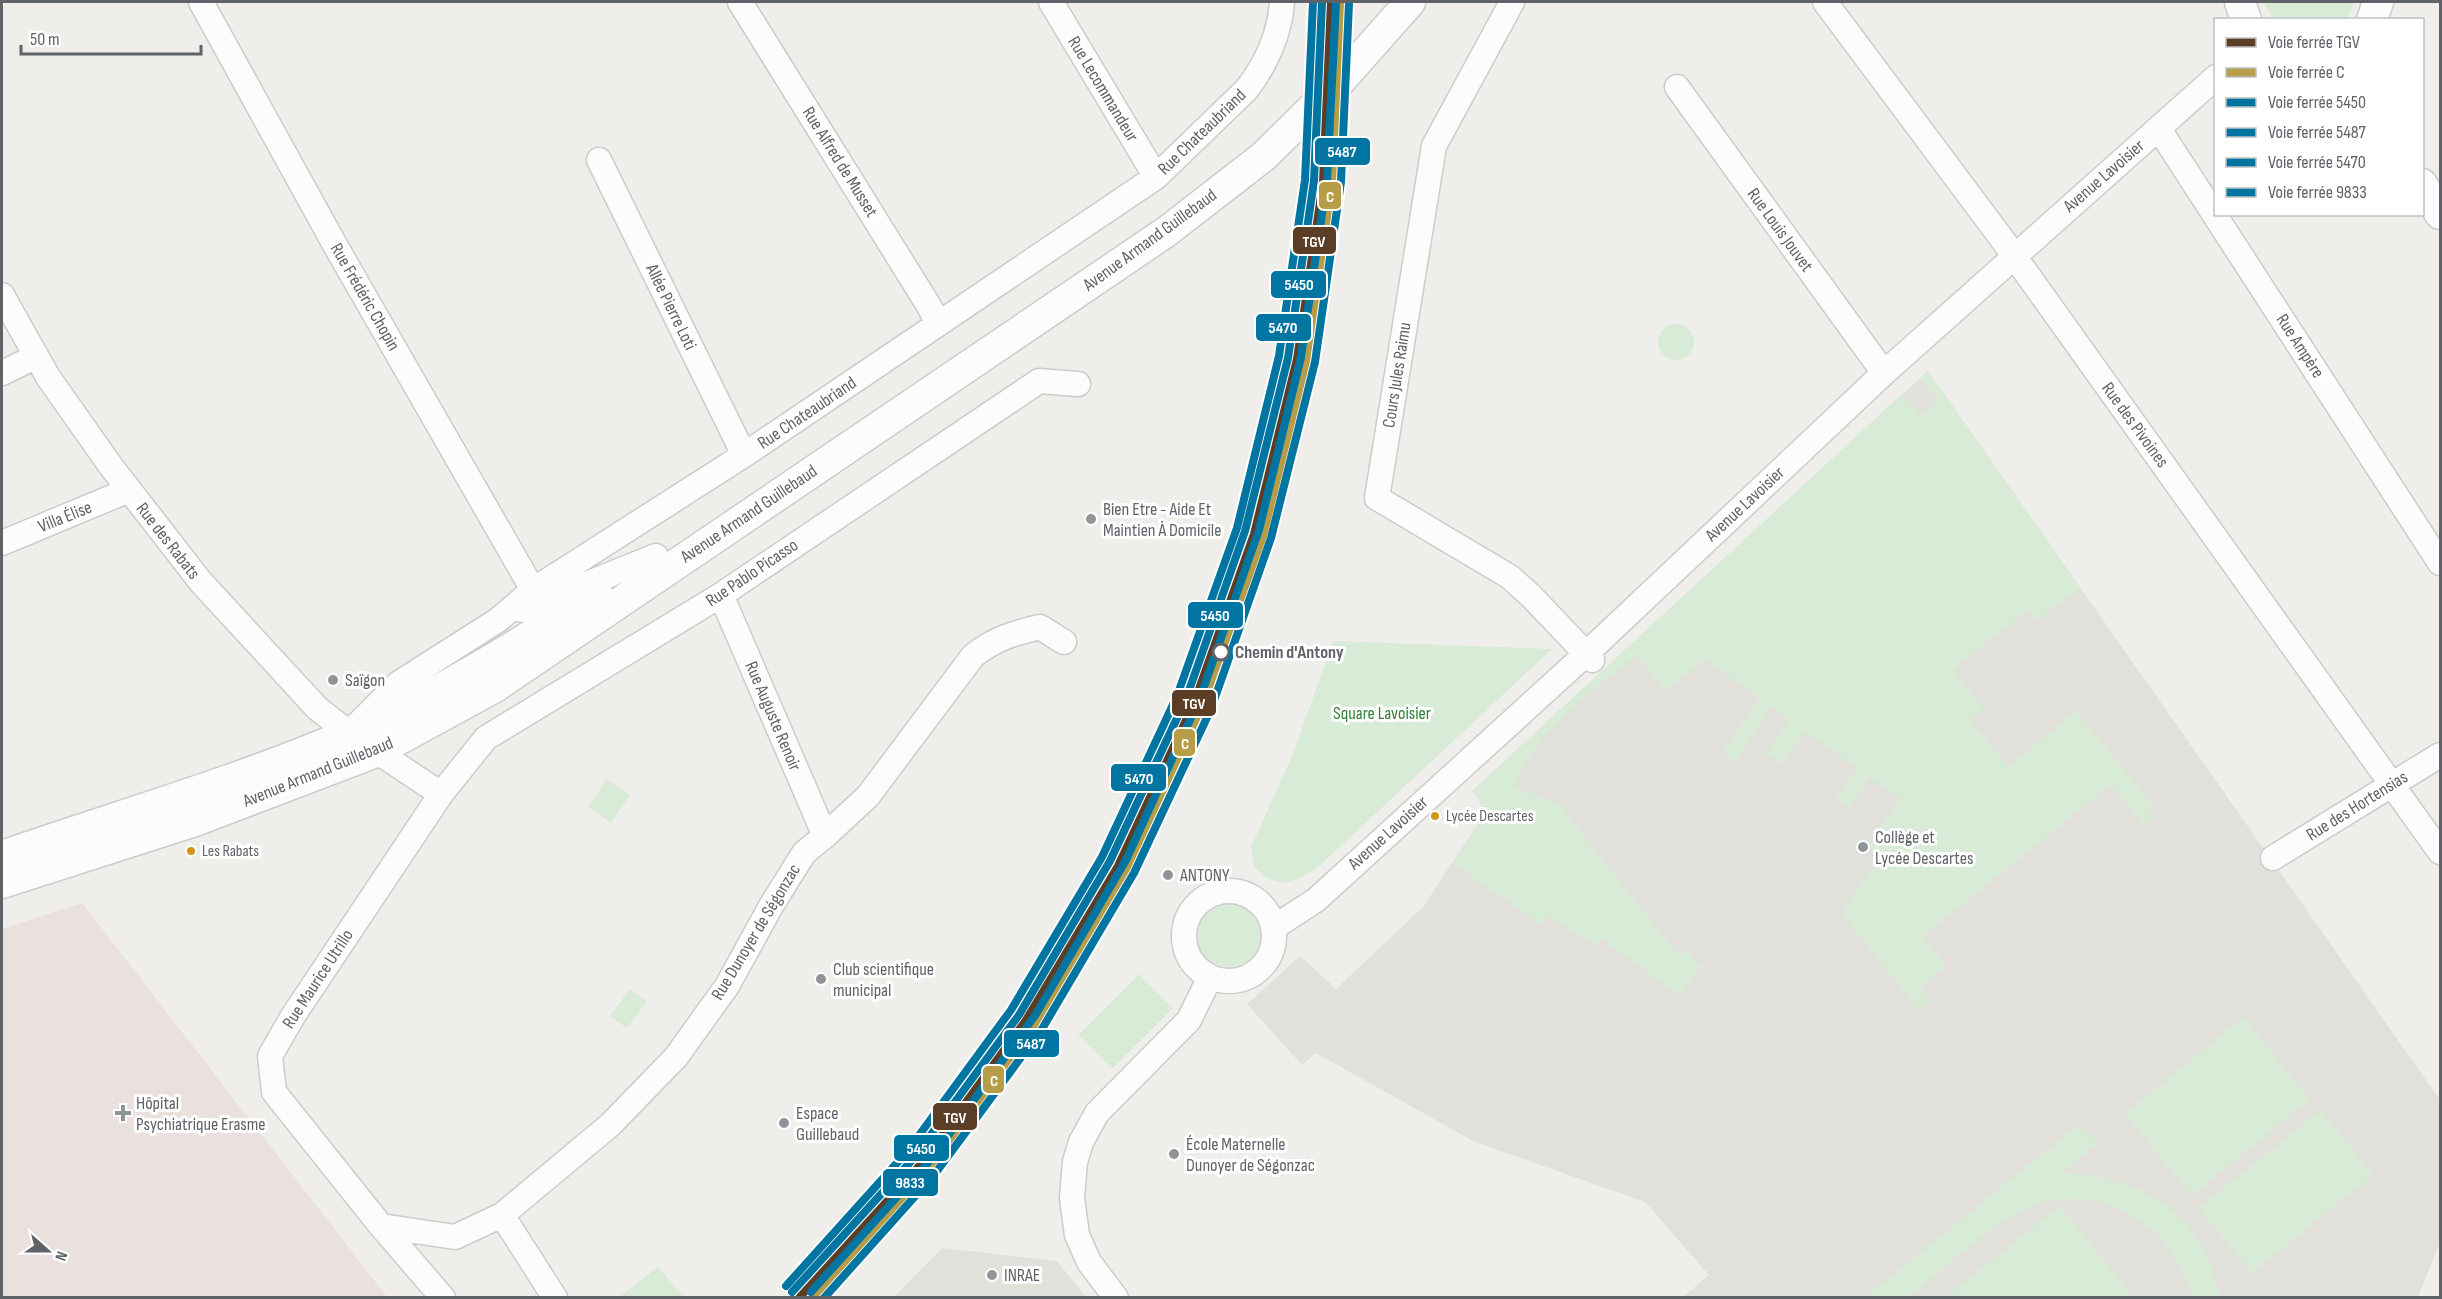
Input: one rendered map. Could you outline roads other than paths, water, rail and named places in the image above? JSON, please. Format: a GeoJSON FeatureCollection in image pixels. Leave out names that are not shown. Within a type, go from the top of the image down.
{"type":"FeatureCollection","features":[{"type":"Feature","properties":{"kind":"street","name":"Rue Frédéric Chopin"},"geometry":{"type":"LineString","coordinates":[[201,2],[335,245],[533,590]]}},
{"type":"Feature","properties":{"kind":"street","name":"Rue Alfred de Musset"},"geometry":{"type":"LineString","coordinates":[[740,2],[938,324]]}},
{"type":"Feature","properties":{"kind":"street","name":"Rue Lecommandeur"},"geometry":{"type":"LineString","coordinates":[[1051,2],[1156,177]]}},
{"type":"Feature","properties":{"kind":"street","name":"Rue Chateaubriand"},"geometry":{"type":"LineString","coordinates":[[349,733],[399,683],[498,620],[533,590],[744,455],[1156,177],[1247,89],[1267,59],[1281,15],[1282,2]]}},
{"type":"Feature","properties":{"kind":"street","name":"Avenue Armand Guillebaud"},"geometry":{"type":"LineString","coordinates":[[2,856],[270,764],[349,733],[411,704],[524,641],[685,537],[1156,218],[1251,143],[1335,60],[1385,2]]}},
{"type":"Feature","properties":{"kind":"street","name":"Avenue Armand Guillebaud"},"geometry":{"type":"LineString","coordinates":[[2,884],[195,821],[376,752],[495,687],[1166,232],[1264,156],[1340,81],[1410,2]]}},
{"type":"Feature","properties":{"kind":"street","name":"Cours Jules Raimu"},"geometry":{"type":"LineString","coordinates":[[1512,2],[1434,146],[1377,498],[1510,577],[1532,596],[1589,657]]}},
{"type":"Feature","properties":{"kind":"street","name":"Rue des Pivoines"},"geometry":{"type":"LineString","coordinates":[[1825,2],[2013,256],[2440,852]]}},
{"type":"Feature","properties":{"kind":"street"},"geometry":{"type":"LineString","coordinates":[[2240,2],[2245,18]]}},
{"type":"Feature","properties":{"kind":"street"},"geometry":{"type":"LineString","coordinates":[[2373,18],[2378,2]]}},
{"type":"Feature","properties":{"kind":"street","name":"Avenue Lavoisier"},"geometry":{"type":"LineString","coordinates":[[1274,928],[1316,900],[1589,657],[1884,373],[2214,79]]}},
{"type":"Feature","properties":{"kind":"street","name":"Rue Louis Jouvet"},"geometry":{"type":"LineString","coordinates":[[1677,87],[1884,373]]}},
{"type":"Feature","properties":{"kind":"street","name":"Rue Ampère"},"geometry":{"type":"LineString","coordinates":[[2159,129],[2214,214]]}},
{"type":"Feature","properties":{"kind":"street","name":"Allée Pierre Loti"},"geometry":{"type":"LineString","coordinates":[[599,160],[744,455]]}},
{"type":"Feature","properties":{"kind":"street"},"geometry":{"type":"LineString","coordinates":[[2424,187],[2440,214]]}},
{"type":"Feature","properties":{"kind":"street","name":"Rue Ampère"},"geometry":{"type":"LineString","coordinates":[[2215,216],[2440,564]]}},
{"type":"Feature","properties":{"kind":"street","name":"Rue des Rabats"},"geometry":{"type":"LineString","coordinates":[[2,295],[29,341],[35,357],[129,490],[200,581],[317,708],[376,752]]}},
{"type":"Feature","properties":{"kind":"street"},"geometry":{"type":"LineString","coordinates":[[2,373],[35,357]]}},
{"type":"Feature","properties":{"kind":"street","name":"Rue Pablo Picasso"},"geometry":{"type":"LineString","coordinates":[[441,794],[486,738],[721,595],[1039,381],[1078,384]]}},
{"type":"Feature","properties":{"kind":"street","name":"Villa Élise"},"geometry":{"type":"LineString","coordinates":[[2,543],[129,490]]}},
{"type":"Feature","properties":{"kind":"street"},"geometry":{"type":"LineString","coordinates":[[498,620],[656,556]]}},
{"type":"Feature","properties":{"kind":"street","name":"Rue Auguste Renoir"},"geometry":{"type":"LineString","coordinates":[[721,595],[825,836]]}},
{"type":"Feature","properties":{"kind":"street","name":"Rue Dunoyer de Ségonzac"},"geometry":{"type":"LineString","coordinates":[[502,1215],[610,1125],[676,1058],[727,986],[771,906],[804,853],[868,796],[973,656],[988,644],[1006,635],[1040,627],[1064,642]]}},
{"type":"Feature","properties":{"kind":"street"},"geometry":{"type":"LineString","coordinates":[[376,752],[441,794]]}},
{"type":"Feature","properties":{"kind":"street","name":"Rue des Hortensias"},"geometry":{"type":"LineString","coordinates":[[2273,858],[2440,755]]}},
{"type":"Feature","properties":{"kind":"street","name":"Rue Maurice Utrillo"},"geometry":{"type":"LineString","coordinates":[[441,794],[293,1016],[270,1056],[274,1092],[442,1298]]}},
{"type":"Feature","properties":{"kind":"street"},"geometry":{"type":"LineString","coordinates":[[1225,890],[1249,895],[1268,912],[1274,928],[1272,949],[1265,963],[1254,974],[1240,980],[1225,981],[1210,977],[1190,960],[1185,948],[1186,921],[1201,900],[1212,893],[1225,890]]}},
{"type":"Feature","properties":{"kind":"street"},"geometry":{"type":"LineString","coordinates":[[1116,1298],[1089,1262],[1077,1235],[1072,1198],[1075,1162],[1081,1142],[1097,1113],[1189,1020],[1210,977]]}},
{"type":"Feature","properties":{"kind":"street"},"geometry":{"type":"LineString","coordinates":[[381,1226],[455,1237],[502,1215],[555,1298]]}},
{"type":"Feature","properties":{"kind":"rail line","name":"5470"},"geometry":{"type":"LineString","coordinates":[[786,1286],[906,1153],[1011,1010],[1102,857],[1177,696],[1237,528],[1279,356],[1305,180],[1313,2]]}},
{"type":"Feature","properties":{"kind":"rail line","name":"5450"},"geometry":{"type":"LineString","coordinates":[[792,1292],[913,1159],[1019,1015],[1110,861],[1186,699],[1245,531],[1288,358],[1314,181],[1322,2]]}},
{"type":"Feature","properties":{"kind":"rail line","name":"TGV"},"geometry":{"type":"LineString","coordinates":[[799,1298],[920,1165],[1026,1020],[1118,866],[1194,703],[1254,534],[1297,359],[1323,182],[1331,2]]}},
{"type":"Feature","properties":{"kind":"rail line","name":"9833"},"geometry":{"type":"LineString","coordinates":[[811,1292],[931,1159],[1036,1014],[1126,860],[1200,698],[1259,530],[1301,357],[1327,180],[1336,2]]}},
{"type":"Feature","properties":{"kind":"rail line","name":"C"},"geometry":{"type":"LineString","coordinates":[[812,1298],[927,1170],[1034,1025],[1126,869],[1202,706],[1263,536],[1306,361],[1332,182],[1340,2]]}},
{"type":"Feature","properties":{"kind":"rail line","name":"5487"},"geometry":{"type":"LineString","coordinates":[[824,1298],[934,1175],[1042,1029],[1134,873],[1211,709],[1271,538],[1315,362],[1341,182],[1349,3]]}},
{"type":"Feature","properties":{"kind":"place","name":"Bien Etre - Aide Et Maintien À Domicile"},"geometry":{"type":"Point","coordinates":[1091,519]}},
{"type":"Feature","properties":{"kind":"place","name":"Chemin d'Antony"},"geometry":{"type":"Point","coordinates":[1221,652]}},
{"type":"Feature","properties":{"kind":"place","name":"Saïgon"},"geometry":{"type":"Point","coordinates":[333,680]}},
{"type":"Feature","properties":{"kind":"place","name":"Lycée Descartes"},"geometry":{"type":"Point","coordinates":[1435,816]}},
{"type":"Feature","properties":{"kind":"place","name":"Collège et Lycée Descartes"},"geometry":{"type":"Point","coordinates":[1863,847]}},
{"type":"Feature","properties":{"kind":"place","name":"Les Rabats"},"geometry":{"type":"Point","coordinates":[191,851]}},
{"type":"Feature","properties":{"kind":"place","name":"ANTONY"},"geometry":{"type":"Point","coordinates":[1168,875]}},
{"type":"Feature","properties":{"kind":"place","name":"Club scientifique municipal"},"geometry":{"type":"Point","coordinates":[821,979]}},
{"type":"Feature","properties":{"kind":"place","name":"Hôpital Psychiatrique Erasme"},"geometry":{"type":"Point","coordinates":[123,1113]}},
{"type":"Feature","properties":{"kind":"place","name":"Espace Guillebaud"},"geometry":{"type":"Point","coordinates":[784,1123]}},
{"type":"Feature","properties":{"kind":"place","name":"École Maternelle Dunoyer de Ségonzac"},"geometry":{"type":"Point","coordinates":[1174,1154]}},
{"type":"Feature","properties":{"kind":"place","name":"INRAE"},"geometry":{"type":"Point","coordinates":[992,1275]}},
{"type":"Feature","properties":{"kind":"park label","name":"Square Lavoisier"},"geometry":{"type":"Point","coordinates":[1382,713]}}]}
